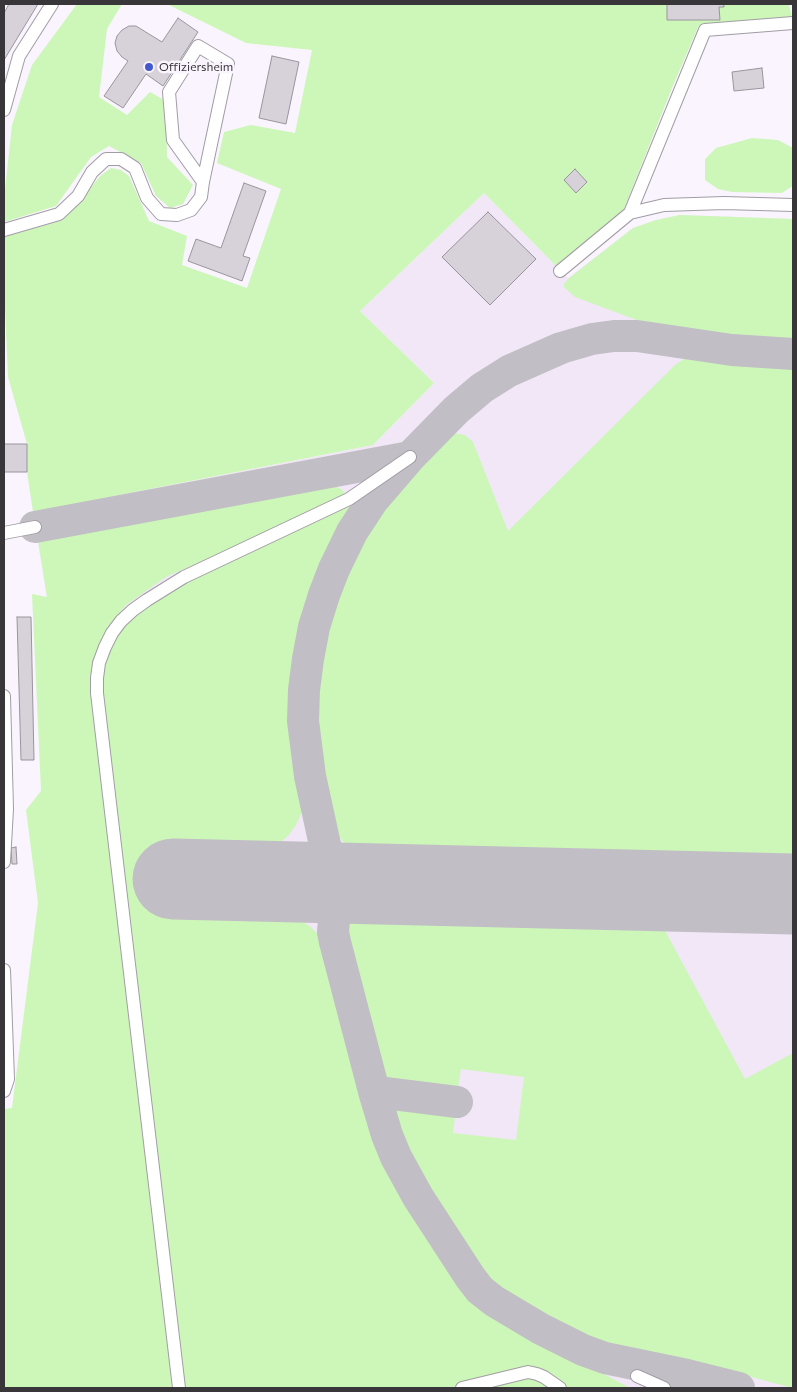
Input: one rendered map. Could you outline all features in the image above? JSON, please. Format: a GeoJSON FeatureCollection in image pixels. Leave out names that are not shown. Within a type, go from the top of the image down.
{"type":"FeatureCollection","features":[{"type":"Feature","properties":{"kind":"lane"},"geometry":{"type":"LineString","coordinates":[[4,110],[19,56],[52,4]]}},
{"type":"Feature","properties":{"kind":"lane"},"geometry":{"type":"LineString","coordinates":[[630,213],[705,30],[793,23]]}},
{"type":"Feature","properties":{"kind":"lane"},"geometry":{"type":"LineString","coordinates":[[4,230],[59,214],[78,196],[92,172],[106,158],[122,159],[134,168],[147,198],[160,214],[177,216],[191,210],[201,197],[228,64],[198,46],[169,92],[173,140],[203,182]]}},
{"type":"Feature","properties":{"kind":"lane"},"geometry":{"type":"LineString","coordinates":[[560,271],[630,213],[664,205],[724,203],[793,205]]}},
{"type":"Feature","properties":{"kind":"lane"},"geometry":{"type":"LineString","coordinates":[[180,1388],[97,693],[99,663],[112,633],[121,621],[147,600],[184,577],[348,499],[410,457]]}},
{"type":"Feature","properties":{"kind":"lane"},"geometry":{"type":"LineString","coordinates":[[4,533],[36,527]]}},
{"type":"Feature","properties":{"kind":"lane"},"geometry":{"type":"LineString","coordinates":[[4,696],[6,809],[4,862]]}},
{"type":"Feature","properties":{"kind":"lane"},"geometry":{"type":"LineString","coordinates":[[4,970],[8,1079],[4,1091]]}},
{"type":"Feature","properties":{"kind":"lane"},"geometry":{"type":"LineString","coordinates":[[462,1388],[528,1372],[544,1377],[560,1388]]}},
{"type":"Feature","properties":{"kind":"lane"},"geometry":{"type":"LineString","coordinates":[[637,1376],[664,1388]]}},
{"type":"Feature","properties":{"kind":"shaded area"},"geometry":{"type":"Polygon","coordinates":[[[484,193],[568,278],[633,228],[656,220],[680,215],[793,219],[793,1388],[174,1388],[33,512],[373,445],[434,383],[360,311],[484,193]]]}},
{"type":"Feature","properties":{"kind":"green space"},"geometry":{"type":"Polygon","coordinates":[[[77,4],[122,4],[107,29],[99,97],[127,115],[150,92],[166,101],[167,157],[193,185],[183,204],[170,208],[156,196],[141,163],[109,146],[91,157],[56,206],[4,222],[4,199],[12,125],[32,65],[77,4]]]}},
{"type":"Feature","properties":{"kind":"green space"},"geometry":{"type":"Polygon","coordinates":[[[167,4],[789,4],[792,18],[699,25],[622,214],[559,269],[484,193],[360,311],[434,383],[373,445],[33,512],[27,472],[27,444],[8,377],[4,237],[63,220],[100,176],[111,168],[121,170],[129,176],[149,221],[187,236],[182,265],[247,288],[281,189],[217,163],[224,132],[251,125],[295,133],[312,50],[246,43],[167,4]]]}},
{"type":"Feature","properties":{"kind":"green space"},"geometry":{"type":"Polygon","coordinates":[[[752,138],[778,140],[793,148],[793,186],[782,193],[732,192],[718,189],[705,180],[705,159],[716,148],[752,138]]]}},
{"type":"Feature","properties":{"kind":"green space"},"geometry":{"type":"Polygon","coordinates":[[[680,215],[793,219],[793,342],[733,339],[642,322],[575,297],[564,287],[568,279],[633,228],[656,220],[680,215]]]}},
{"type":"Feature","properties":{"kind":"green space"},"geometry":{"type":"Polygon","coordinates":[[[694,358],[793,366],[793,861],[358,851],[346,845],[334,831],[320,772],[315,726],[315,685],[321,642],[332,604],[357,547],[383,507],[442,441],[453,433],[465,435],[473,442],[508,531],[675,365],[684,359],[694,358]]]}},
{"type":"Feature","properties":{"kind":"green space"},"geometry":{"type":"Polygon","coordinates":[[[331,485],[341,489],[347,495],[166,577],[126,605],[108,626],[90,676],[174,1388],[4,1388],[4,1109],[12,1108],[38,903],[26,810],[41,791],[32,594],[47,597],[38,540],[331,485]]]}},
{"type":"Feature","properties":{"kind":"green space"},"geometry":{"type":"Polygon","coordinates":[[[350,502],[349,517],[330,554],[314,592],[297,660],[294,731],[303,802],[301,814],[288,836],[277,845],[269,848],[168,847],[166,912],[276,914],[300,920],[311,927],[320,937],[325,949],[363,1097],[387,1162],[431,1238],[461,1283],[487,1309],[506,1322],[630,1388],[564,1388],[547,1376],[478,1380],[452,1388],[183,1388],[99,682],[111,642],[127,620],[181,584],[350,502]]]}},
{"type":"Feature","properties":{"kind":"green space"},"geometry":{"type":"Polygon","coordinates":[[[356,916],[661,923],[745,1079],[793,1053],[793,1388],[698,1363],[649,1356],[607,1347],[576,1334],[511,1299],[487,1280],[420,1180],[391,1112],[397,1104],[456,1109],[453,1133],[516,1140],[524,1077],[461,1069],[457,1094],[408,1090],[382,1081],[345,940],[350,923],[356,916]]]}},
{"type":"Feature","properties":{"kind":"green space"},"geometry":{"type":"Polygon","coordinates":[[[534,1377],[554,1388],[483,1388],[511,1382],[534,1377]]]}},
{"type":"Feature","properties":{"kind":"building"},"geometry":{"type":"Polygon","coordinates":[[[9,4],[38,4],[4,60],[4,13],[9,4]]]}},
{"type":"Feature","properties":{"kind":"building"},"geometry":{"type":"Polygon","coordinates":[[[667,4],[724,4],[724,7],[719,7],[720,20],[667,20],[667,4]]]}},
{"type":"Feature","properties":{"kind":"building","name":"Offiziersheim"},"geometry":{"type":"Polygon","coordinates":[[[178,18],[198,32],[163,86],[146,74],[123,108],[104,96],[128,61],[117,51],[115,43],[117,36],[122,30],[129,26],[136,26],[162,42],[178,18]]]}},
{"type":"Feature","properties":{"kind":"building"},"geometry":{"type":"Polygon","coordinates":[[[272,56],[299,62],[286,124],[259,118],[272,56]]]}},
{"type":"Feature","properties":{"kind":"building"},"geometry":{"type":"Polygon","coordinates":[[[762,68],[764,88],[734,91],[732,72],[762,68]]]}},
{"type":"Feature","properties":{"kind":"building"},"geometry":{"type":"Polygon","coordinates":[[[575,169],[587,182],[576,193],[564,180],[575,169]]]}},
{"type":"Feature","properties":{"kind":"building"},"geometry":{"type":"Polygon","coordinates":[[[244,183],[266,191],[243,256],[250,258],[242,281],[188,261],[196,239],[221,248],[244,183]]]}},
{"type":"Feature","properties":{"kind":"building"},"geometry":{"type":"Polygon","coordinates":[[[488,212],[536,259],[490,305],[442,257],[488,212]]]}},
{"type":"Feature","properties":{"kind":"building"},"geometry":{"type":"Polygon","coordinates":[[[4,444],[27,444],[27,472],[4,472],[4,444]]]}},
{"type":"Feature","properties":{"kind":"building"},"geometry":{"type":"Polygon","coordinates":[[[17,617],[31,617],[34,760],[21,760],[17,617]]]}},
{"type":"Feature","properties":{"kind":"building"},"geometry":{"type":"Polygon","coordinates":[[[16,847],[17,864],[12,864],[11,848],[16,847]]]}},
{"type":"Feature","properties":{"kind":"taxiway"},"geometry":{"type":"LineString","coordinates":[[376,884],[348,876],[330,858],[325,845],[310,776],[303,721],[308,659],[314,627],[324,595],[352,532],[373,500],[410,457],[456,410],[482,388],[509,371],[561,348],[592,339],[614,336],[637,336],[732,350],[793,354]]}},
{"type":"Feature","properties":{"kind":"taxiway"},"geometry":{"type":"LineString","coordinates":[[35,527],[410,457]]}},
{"type":"Feature","properties":{"kind":"taxiway"},"geometry":{"type":"LineString","coordinates":[[376,884],[354,888],[340,898],[334,920],[333,932],[335,942],[387,1135],[396,1157],[418,1197],[470,1277],[480,1290],[494,1301],[541,1329],[583,1350],[605,1358],[739,1388]]}},
{"type":"Feature","properties":{"kind":"taxiway"},"geometry":{"type":"LineString","coordinates":[[375,1095],[385,1093],[457,1102]]}},
{"type":"Feature","properties":{"kind":"runway"},"geometry":{"type":"LineString","coordinates":[[173,879],[793,894]]}},
{"type":"Feature","properties":{"kind":"place","name":"Offiziersheim"},"geometry":{"type":"Point","coordinates":[149,67]}}]}
